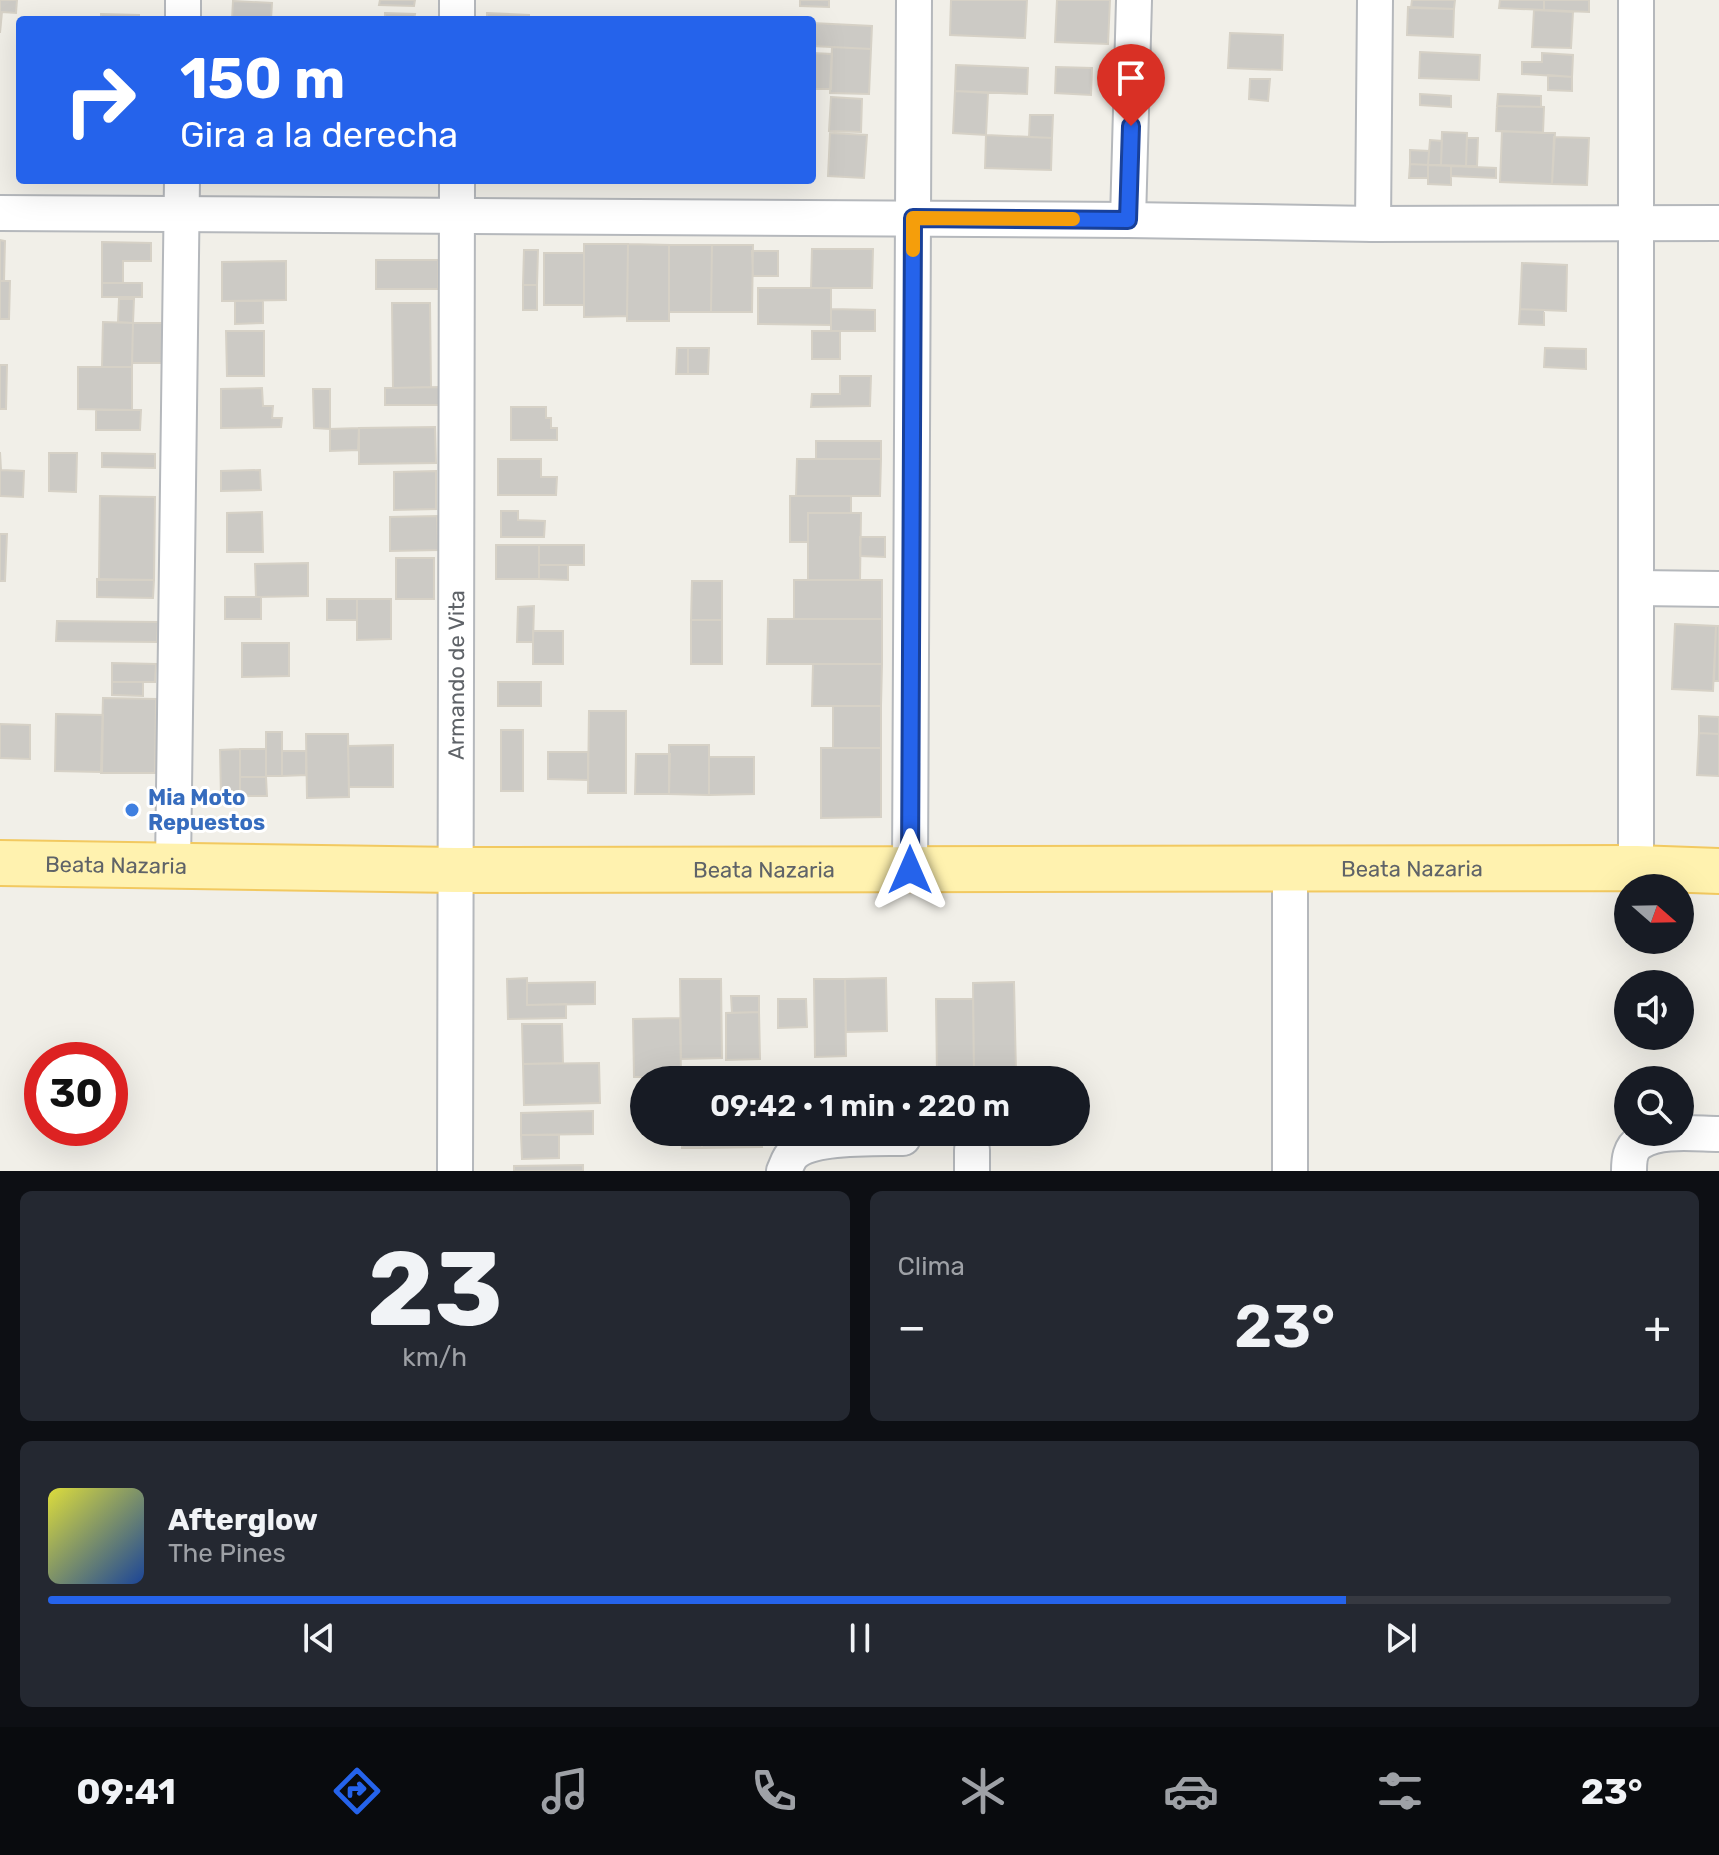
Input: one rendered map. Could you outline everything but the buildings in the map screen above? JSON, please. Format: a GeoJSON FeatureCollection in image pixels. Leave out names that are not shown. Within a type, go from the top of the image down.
{"type":"FeatureCollection","features":[{"type":"Feature","properties":{"kind":"main road","name":"Beata Nazaria"},"geometry":{"type":"LineString","coordinates":[[0,863],[456,870],[1636,868],[1719,871]]}},
{"type":"Feature","properties":{"kind":"street"},"geometry":{"type":"LineString","coordinates":[[910,870],[914,0]]}},
{"type":"Feature","properties":{"kind":"street"},"geometry":{"type":"LineString","coordinates":[[1128,220],[1134,0]]}},
{"type":"Feature","properties":{"kind":"street"},"geometry":{"type":"LineString","coordinates":[[1373,224],[1375,0]]}},
{"type":"Feature","properties":{"kind":"street"},"geometry":{"type":"LineString","coordinates":[[1636,0],[1636,868]]}},
{"type":"Feature","properties":{"kind":"street"},"geometry":{"type":"LineString","coordinates":[[173,866],[182,184]]}},
{"type":"Feature","properties":{"kind":"street","name":"Armando de Vita"},"geometry":{"type":"LineString","coordinates":[[455,1171],[457,184]]}},
{"type":"Feature","properties":{"kind":"street"},"geometry":{"type":"LineString","coordinates":[[0,213],[1373,224],[1719,223]]}},
{"type":"Feature","properties":{"kind":"street"},"geometry":{"type":"LineString","coordinates":[[1637,588],[1719,589]]}},
{"type":"Feature","properties":{"kind":"street"},"geometry":{"type":"LineString","coordinates":[[1290,869],[1290,1171]]}},
{"type":"Feature","properties":{"kind":"street"},"geometry":{"type":"LineString","coordinates":[[1629,1171],[1629,1155],[1640,1142],[1662,1135],[1719,1134]]}},
{"type":"Feature","properties":{"kind":"street"},"geometry":{"type":"LineString","coordinates":[[784,1171],[790,1156],[810,1146]]}},
{"type":"Feature","properties":{"kind":"slow traffic"},"geometry":{"type":"LineString","coordinates":[[913,250],[913,218],[1073,219]]}},
{"type":"Feature","properties":{"kind":"place","name":"Mia Moto Repuestos"},"geometry":{"type":"Point","coordinates":[132,810]}},
{"type":"Feature","properties":{"kind":"route"},"geometry":{"type":"LineString","coordinates":[[910,870],[913,218],[1128,220],[1131,126]]}}]}
